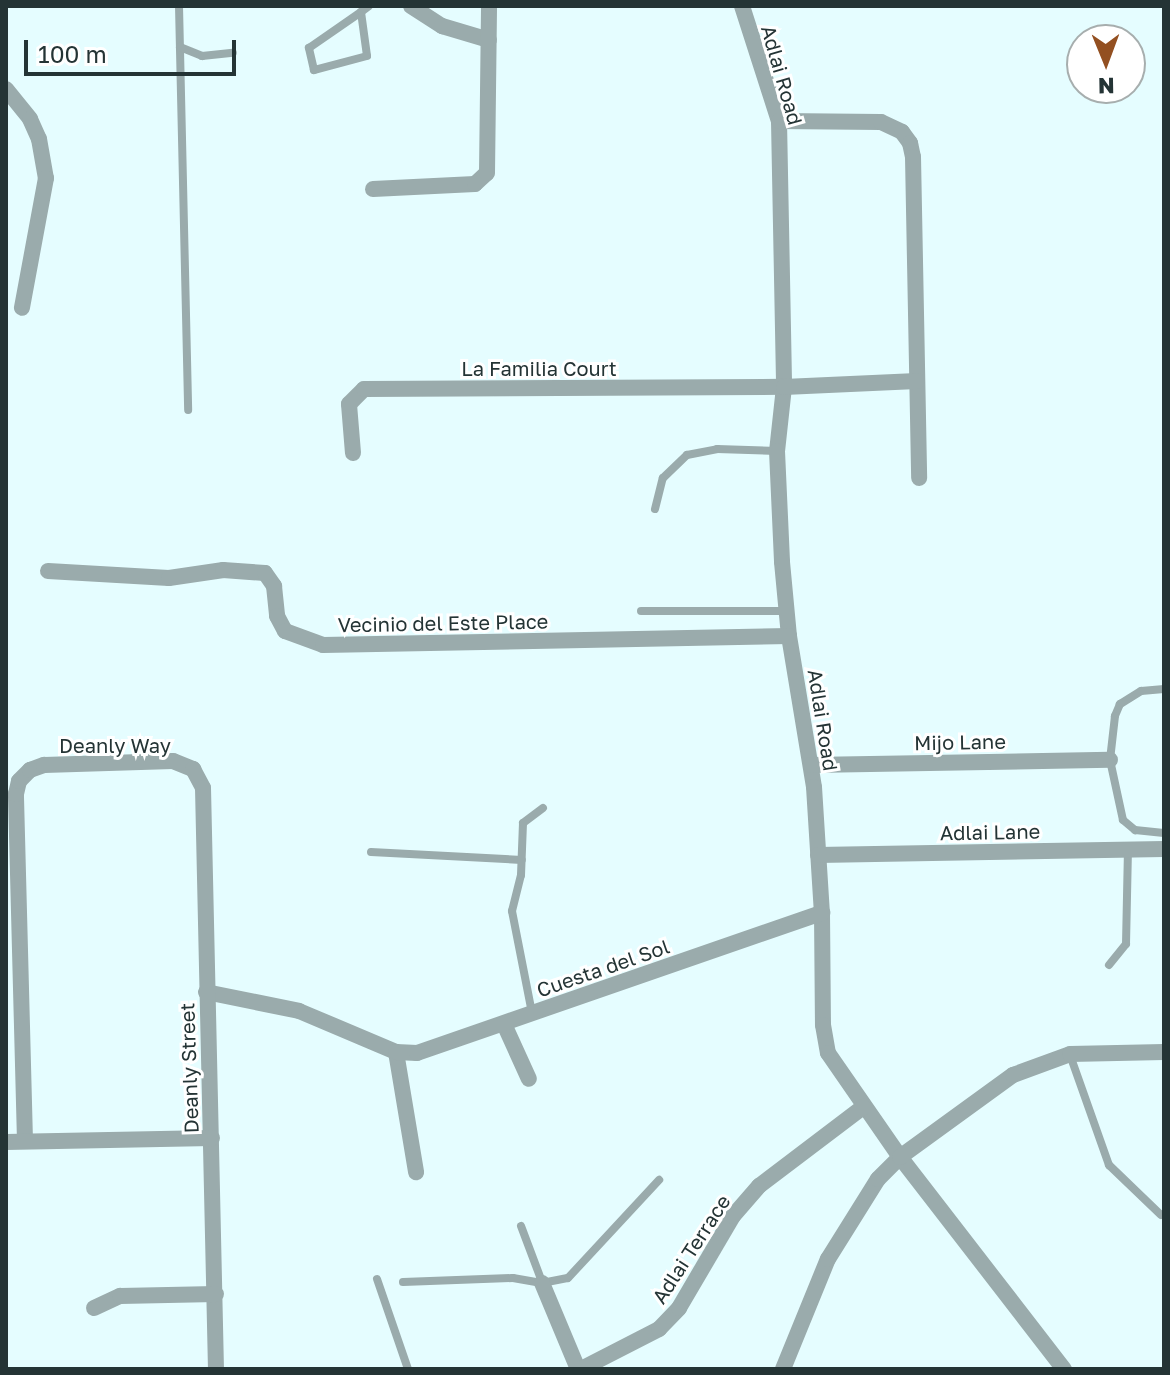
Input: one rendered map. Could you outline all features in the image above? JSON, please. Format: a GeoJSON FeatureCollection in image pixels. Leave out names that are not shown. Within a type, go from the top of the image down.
{"type":"FeatureCollection","features":[{"type":"Feature","properties":{"kind":"street"},"geometry":{"type":"LineString","coordinates":[[411,6],[442,26],[489,40]]}},
{"type":"Feature","properties":{"kind":"street"},"geometry":{"type":"LineString","coordinates":[[373,189],[475,184],[487,173],[489,6]]}},
{"type":"Feature","properties":{"kind":"street","name":"Adlai Road"},"geometry":{"type":"LineString","coordinates":[[742,6],[779,121],[784,387],[777,451],[789,636],[811,765],[822,913],[823,1025],[828,1053],[900,1157],[1064,1369]]}},
{"type":"Feature","properties":{"kind":"street"},"geometry":{"type":"LineString","coordinates":[[6,89],[30,119],[39,139],[46,178],[22,308]]}},
{"type":"Feature","properties":{"kind":"street"},"geometry":{"type":"LineString","coordinates":[[779,121],[881,122],[902,132],[910,143],[913,157],[919,478]]}},
{"type":"Feature","properties":{"kind":"street","name":"La Familia Court"},"geometry":{"type":"LineString","coordinates":[[353,453],[349,404],[364,389],[784,387],[917,381]]}},
{"type":"Feature","properties":{"kind":"street","name":"Vecinio del Este Place"},"geometry":{"type":"LineString","coordinates":[[48,571],[169,578],[223,570],[265,573],[274,586],[277,616],[285,631],[323,645],[789,636]]}},
{"type":"Feature","properties":{"kind":"street","name":"Mijo Lane"},"geometry":{"type":"LineString","coordinates":[[811,765],[1110,760]]}},
{"type":"Feature","properties":{"kind":"street","name":"Deanly Way"},"geometry":{"type":"LineString","coordinates":[[25,1141],[16,794],[19,781],[30,770],[44,765],[173,761],[193,769]]}},
{"type":"Feature","properties":{"kind":"street","name":"Deanly Street"},"geometry":{"type":"LineString","coordinates":[[193,769],[203,788],[216,1369]]}},
{"type":"Feature","properties":{"kind":"street","name":"Adlai Lane"},"geometry":{"type":"LineString","coordinates":[[818,855],[1164,849]]}},
{"type":"Feature","properties":{"kind":"street","name":"Cuesta del Sol"},"geometry":{"type":"LineString","coordinates":[[396,1052],[417,1053],[822,913]]}},
{"type":"Feature","properties":{"kind":"street"},"geometry":{"type":"LineString","coordinates":[[206,992],[299,1011],[396,1052],[416,1172]]}},
{"type":"Feature","properties":{"kind":"street"},"geometry":{"type":"LineString","coordinates":[[504,1024],[529,1079]]}},
{"type":"Feature","properties":{"kind":"street"},"geometry":{"type":"LineString","coordinates":[[783,1369],[828,1259],[878,1179],[900,1157],[1013,1075],[1070,1054],[1164,1052]]}},
{"type":"Feature","properties":{"kind":"street","name":"Adlai Terrace"},"geometry":{"type":"LineString","coordinates":[[579,1369],[659,1329],[679,1308],[733,1216],[759,1186],[863,1107]]}},
{"type":"Feature","properties":{"kind":"street"},"geometry":{"type":"LineString","coordinates":[[6,1142],[212,1138]]}},
{"type":"Feature","properties":{"kind":"street"},"geometry":{"type":"LineString","coordinates":[[542,1283],[579,1369]]}},
{"type":"Feature","properties":{"kind":"street"},"geometry":{"type":"LineString","coordinates":[[94,1308],[120,1296],[216,1294]]}},
{"type":"Feature","properties":{"kind":"lane"},"geometry":{"type":"LineString","coordinates":[[179,6],[188,410]]}},
{"type":"Feature","properties":{"kind":"lane"},"geometry":{"type":"LineString","coordinates":[[365,9],[367,56],[314,70],[309,48],[365,9]]}},
{"type":"Feature","properties":{"kind":"lane"},"geometry":{"type":"LineString","coordinates":[[180,47],[202,56],[233,53]]}},
{"type":"Feature","properties":{"kind":"lane"},"geometry":{"type":"LineString","coordinates":[[655,509],[663,478],[687,455],[717,449],[777,451]]}},
{"type":"Feature","properties":{"kind":"lane"},"geometry":{"type":"LineString","coordinates":[[641,611],[787,611]]}},
{"type":"Feature","properties":{"kind":"lane"},"geometry":{"type":"LineString","coordinates":[[1164,689],[1141,691],[1120,704],[1115,716],[1110,760],[1123,820],[1135,830],[1164,833]]}},
{"type":"Feature","properties":{"kind":"lane"},"geometry":{"type":"LineString","coordinates":[[532,1013],[512,911],[522,860],[523,823],[543,808]]}},
{"type":"Feature","properties":{"kind":"lane"},"geometry":{"type":"LineString","coordinates":[[1109,965],[1126,944],[1128,850]]}},
{"type":"Feature","properties":{"kind":"lane"},"geometry":{"type":"LineString","coordinates":[[371,852],[522,860]]}},
{"type":"Feature","properties":{"kind":"lane"},"geometry":{"type":"LineString","coordinates":[[1070,1054],[1109,1165],[1161,1215]]}},
{"type":"Feature","properties":{"kind":"lane"},"geometry":{"type":"LineString","coordinates":[[403,1282],[513,1278],[542,1283],[568,1278],[659,1180]]}},
{"type":"Feature","properties":{"kind":"lane"},"geometry":{"type":"LineString","coordinates":[[521,1226],[542,1283]]}},
{"type":"Feature","properties":{"kind":"lane"},"geometry":{"type":"LineString","coordinates":[[377,1279],[408,1369]]}}]}
